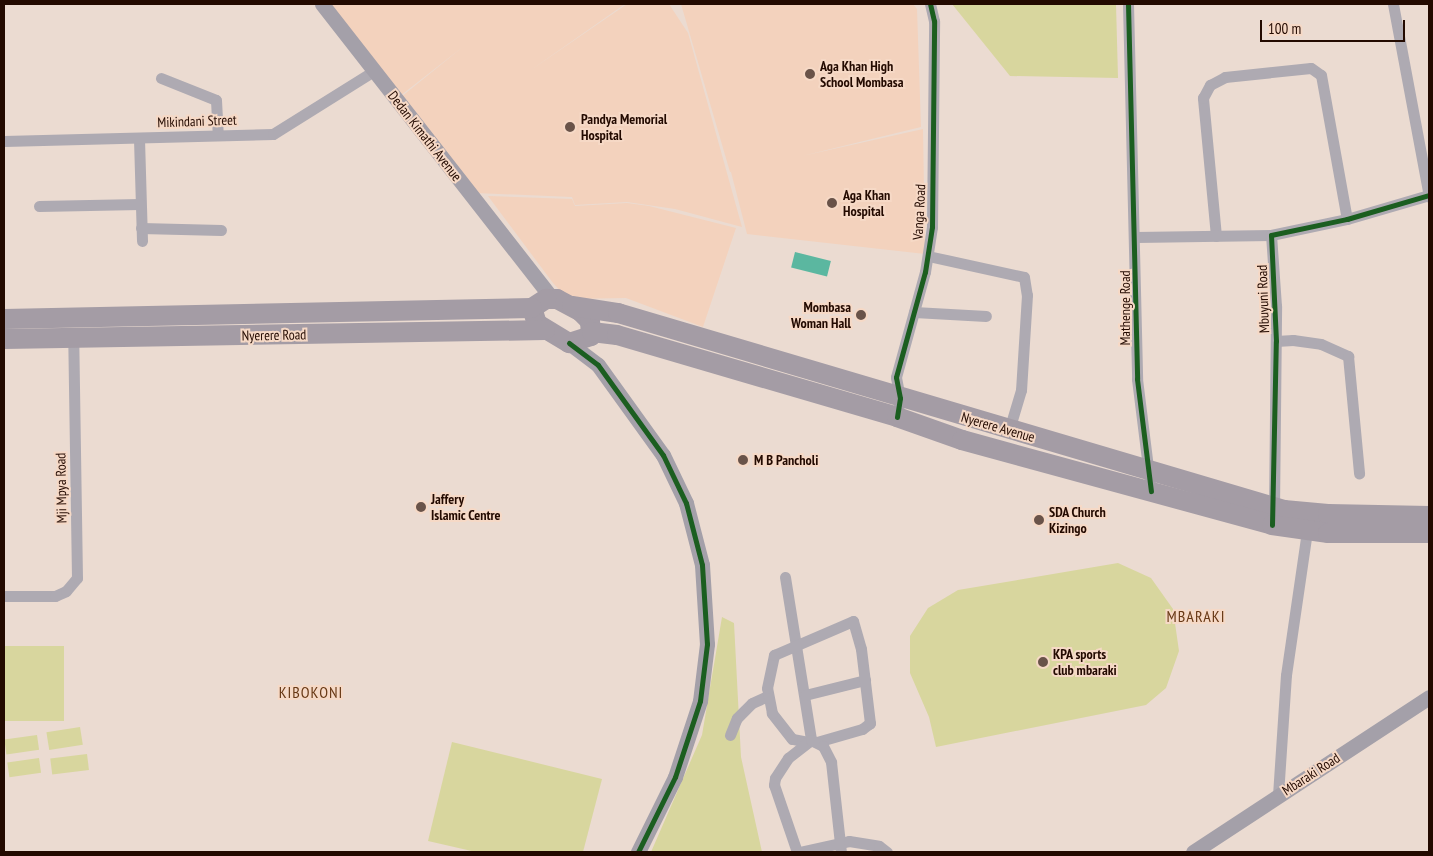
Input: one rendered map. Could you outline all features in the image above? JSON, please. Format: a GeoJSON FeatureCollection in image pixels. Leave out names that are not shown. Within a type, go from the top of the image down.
{"type":"FeatureCollection","features":[{"type":"Feature","properties":{"kind":"highway"},"geometry":{"type":"LineString","coordinates":[[539,303],[572,306],[590,321],[592,334],[569,343],[544,330],[534,320],[539,303]]}},
{"type":"Feature","properties":{"kind":"highway","name":"Nyerere Road"},"geometry":{"type":"LineString","coordinates":[[4,318],[344,312],[539,303]]}},
{"type":"Feature","properties":{"kind":"highway","name":"Nyerere Avenue"},"geometry":{"type":"LineString","coordinates":[[572,306],[618,312],[838,379],[876,400],[898,408],[962,440],[1150,481],[1273,516],[1328,524],[1429,533]]}},
{"type":"Feature","properties":{"kind":"highway"},"geometry":{"type":"LineString","coordinates":[[317,334],[318,312]]}},
{"type":"Feature","properties":{"kind":"highway"},"geometry":{"type":"LineString","coordinates":[[343,334],[344,312]]}},
{"type":"Feature","properties":{"kind":"highway","name":"Nyerere Road"},"geometry":{"type":"LineString","coordinates":[[4,339],[544,330]]}},
{"type":"Feature","properties":{"kind":"highway","name":"Nyerere Avenue"},"geometry":{"type":"LineString","coordinates":[[592,334],[617,335],[833,398],[876,400]]}},
{"type":"Feature","properties":{"kind":"highway"},"geometry":{"type":"LineString","coordinates":[[715,364],[719,343]]}},
{"type":"Feature","properties":{"kind":"highway"},"geometry":{"type":"LineString","coordinates":[[833,398],[838,379]]}},
{"type":"Feature","properties":{"kind":"highway","name":"Nyerere Avenue"},"geometry":{"type":"LineString","coordinates":[[898,408],[1009,430],[1124,464],[1150,481]]}},
{"type":"Feature","properties":{"kind":"highway"},"geometry":{"type":"LineString","coordinates":[[962,440],[1124,464]]}},
{"type":"Feature","properties":{"kind":"highway","name":"Nyerere Avenue"},"geometry":{"type":"LineString","coordinates":[[1273,516],[1307,531],[1328,524],[1429,516]]}},
{"type":"Feature","properties":{"kind":"street","name":"Dedan Kimathi Avenue"},"geometry":{"type":"LineString","coordinates":[[322,4],[529,269],[539,303]]}},
{"type":"Feature","properties":{"kind":"street","name":"Vanga Road"},"geometry":{"type":"LineString","coordinates":[[898,408],[896,377],[928,256],[932,218],[934,21],[930,4]]}},
{"type":"Feature","properties":{"kind":"street","name":"Mathenge Road"},"geometry":{"type":"LineString","coordinates":[[1128,4],[1136,237],[1136,379],[1150,481]]}},
{"type":"Feature","properties":{"kind":"street"},"geometry":{"type":"LineString","coordinates":[[1136,237],[1271,235],[1348,219],[1429,195],[1393,4]]}},
{"type":"Feature","properties":{"kind":"street"},"geometry":{"type":"LineString","coordinates":[[1216,236],[1203,98],[1210,84],[1225,77],[1311,68],[1321,75],[1348,219]]}},
{"type":"Feature","properties":{"kind":"street","name":"Mikindani Street"},"geometry":{"type":"LineString","coordinates":[[4,141],[139,139],[218,134],[273,134],[286,129],[374,71]]}},
{"type":"Feature","properties":{"kind":"street"},"geometry":{"type":"LineString","coordinates":[[161,78],[216,100],[218,134]]}},
{"type":"Feature","properties":{"kind":"street"},"geometry":{"type":"LineString","coordinates":[[139,139],[142,241]]}},
{"type":"Feature","properties":{"kind":"street"},"geometry":{"type":"LineString","coordinates":[[39,206],[140,204]]}},
{"type":"Feature","properties":{"kind":"street"},"geometry":{"type":"LineString","coordinates":[[141,228],[221,230]]}},
{"type":"Feature","properties":{"kind":"street","name":"Mbuyuni Road"},"geometry":{"type":"LineString","coordinates":[[1271,235],[1276,341],[1273,516]]}},
{"type":"Feature","properties":{"kind":"street"},"geometry":{"type":"LineString","coordinates":[[928,256],[1024,277],[1028,295],[1021,390],[1009,430]]}},
{"type":"Feature","properties":{"kind":"street"},"geometry":{"type":"LineString","coordinates":[[914,312],[986,316]]}},
{"type":"Feature","properties":{"kind":"street","name":"Mji Mpya Road"},"geometry":{"type":"LineString","coordinates":[[4,596],[55,596],[66,592],[77,578],[72,317]]}},
{"type":"Feature","properties":{"kind":"street"},"geometry":{"type":"LineString","coordinates":[[592,334],[598,365]]}},
{"type":"Feature","properties":{"kind":"street"},"geometry":{"type":"LineString","coordinates":[[1276,341],[1293,340],[1321,344],[1348,356],[1359,473]]}},
{"type":"Feature","properties":{"kind":"street"},"geometry":{"type":"LineString","coordinates":[[569,343],[598,365],[655,442],[677,482],[698,546],[706,603],[705,661],[695,720],[675,777],[638,852]]}},
{"type":"Feature","properties":{"kind":"street"},"geometry":{"type":"LineString","coordinates":[[876,400],[896,377]]}},
{"type":"Feature","properties":{"kind":"street"},"geometry":{"type":"LineString","coordinates":[[1278,796],[1286,675],[1307,531]]}},
{"type":"Feature","properties":{"kind":"street"},"geometry":{"type":"LineString","coordinates":[[785,577],[798,644],[812,741],[830,762],[840,847]]}},
{"type":"Feature","properties":{"kind":"street"},"geometry":{"type":"LineString","coordinates":[[853,620],[866,680],[870,723],[867,727],[812,741],[792,739],[778,725],[768,696],[774,655],[798,644],[853,620]]}},
{"type":"Feature","properties":{"kind":"street"},"geometry":{"type":"LineString","coordinates":[[806,694],[866,680]]}},
{"type":"Feature","properties":{"kind":"street"},"geometry":{"type":"LineString","coordinates":[[730,736],[737,718],[752,703],[768,696]]}},
{"type":"Feature","properties":{"kind":"street","name":"Mbaraki Road"},"geometry":{"type":"LineString","coordinates":[[1193,852],[1429,697]]}},
{"type":"Feature","properties":{"kind":"street"},"geometry":{"type":"LineString","coordinates":[[812,741],[788,758],[775,778],[774,785],[798,852],[840,847],[860,842],[879,846],[887,852]]}},
{"type":"Feature","properties":{"kind":"shaded area","name":"Pandya Memorial Hospital"},"geometry":{"type":"Polygon","coordinates":[[[329,4],[625,4],[528,72],[627,4],[669,4],[688,33],[742,227],[675,209],[627,202],[575,205],[572,197],[476,193],[401,97],[464,46],[400,96],[329,4]]]}},
{"type":"Feature","properties":{"kind":"shaded area","name":"Aga Khan High School Mombasa"},"geometry":{"type":"Polygon","coordinates":[[[681,4],[913,4],[917,9],[921,127],[802,156],[923,129],[925,254],[747,234],[731,172],[737,171],[730,172],[681,4]]]}},
{"type":"Feature","properties":{"kind":"shaded area"},"geometry":{"type":"Polygon","coordinates":[[[952,4],[1116,4],[1118,78],[1010,76],[952,4]]]}},
{"type":"Feature","properties":{"kind":"shaded area"},"geometry":{"type":"Polygon","coordinates":[[[488,196],[572,199],[575,206],[627,203],[649,206],[736,228],[703,327],[626,298],[568,299],[553,283],[488,196]]]}},
{"type":"Feature","properties":{"kind":"shaded area","name":"KPA sports club mbaraki"},"geometry":{"type":"Polygon","coordinates":[[[1118,563],[1151,578],[1173,609],[1179,651],[1166,688],[1146,705],[936,747],[929,717],[910,673],[910,636],[928,608],[958,590],[1118,563]]]}},
{"type":"Feature","properties":{"kind":"shaded area"},"geometry":{"type":"Polygon","coordinates":[[[722,617],[734,623],[741,757],[762,852],[651,852],[702,735],[722,617]]]}},
{"type":"Feature","properties":{"kind":"shaded area"},"geometry":{"type":"Polygon","coordinates":[[[4,646],[64,646],[64,721],[4,721],[4,646]]]}},
{"type":"Feature","properties":{"kind":"shaded area"},"geometry":{"type":"Polygon","coordinates":[[[80,727],[83,745],[49,750],[46,732],[80,727]]]}},
{"type":"Feature","properties":{"kind":"shaded area"},"geometry":{"type":"Polygon","coordinates":[[[37,735],[39,750],[6,754],[4,740],[37,735]]]}},
{"type":"Feature","properties":{"kind":"shaded area"},"geometry":{"type":"Polygon","coordinates":[[[452,742],[602,779],[583,852],[476,852],[428,841],[452,742]]]}},
{"type":"Feature","properties":{"kind":"shaded area"},"geometry":{"type":"Polygon","coordinates":[[[87,754],[89,770],[52,774],[50,759],[87,754]]]}},
{"type":"Feature","properties":{"kind":"shaded area"},"geometry":{"type":"Polygon","coordinates":[[[39,758],[41,773],[9,777],[7,762],[39,758]]]}},
{"type":"Feature","properties":{"kind":"water"},"geometry":{"type":"Polygon","coordinates":[[[795,252],[831,261],[827,276],[791,268],[795,252]]]}},
{"type":"Feature","properties":{"kind":"cycle path"},"geometry":{"type":"LineString","coordinates":[[897,417],[900,398],[896,377],[925,272],[932,227],[934,21],[930,4]]}},
{"type":"Feature","properties":{"kind":"cycle path"},"geometry":{"type":"LineString","coordinates":[[1128,4],[1137,379],[1151,491]]}},
{"type":"Feature","properties":{"kind":"cycle path"},"geometry":{"type":"LineString","coordinates":[[1272,525],[1276,341],[1271,235],[1347,219],[1429,195]]}},
{"type":"Feature","properties":{"kind":"cycle path"},"geometry":{"type":"LineString","coordinates":[[569,343],[598,365],[663,455],[686,503],[702,565],[707,644],[700,701],[675,777],[638,852]]}},
{"type":"Feature","properties":{"kind":"place","name":"Aga Khan High School Mombasa"},"geometry":{"type":"Point","coordinates":[810,74]}},
{"type":"Feature","properties":{"kind":"place","name":"Pandya Memorial Hospital"},"geometry":{"type":"Point","coordinates":[570,127]}},
{"type":"Feature","properties":{"kind":"place","name":"Aga Khan Hospital"},"geometry":{"type":"Point","coordinates":[832,203]}},
{"type":"Feature","properties":{"kind":"place","name":"Mombasa Woman Hall"},"geometry":{"type":"Point","coordinates":[861,315]}},
{"type":"Feature","properties":{"kind":"place","name":"M B Pancholi"},"geometry":{"type":"Point","coordinates":[743,460]}},
{"type":"Feature","properties":{"kind":"place","name":"Jaffery Islamic Centre"},"geometry":{"type":"Point","coordinates":[421,507]}},
{"type":"Feature","properties":{"kind":"place","name":"SDA Church Kizingo"},"geometry":{"type":"Point","coordinates":[1039,520]}},
{"type":"Feature","properties":{"kind":"place","name":"KPA sports club mbaraki"},"geometry":{"type":"Point","coordinates":[1043,662]}},
{"type":"Feature","properties":{"kind":"district","name":"MBARAKI"},"geometry":{"type":"Point","coordinates":[1196,616]}},
{"type":"Feature","properties":{"kind":"district","name":"KIBOKONI"},"geometry":{"type":"Point","coordinates":[311,692]}}]}
